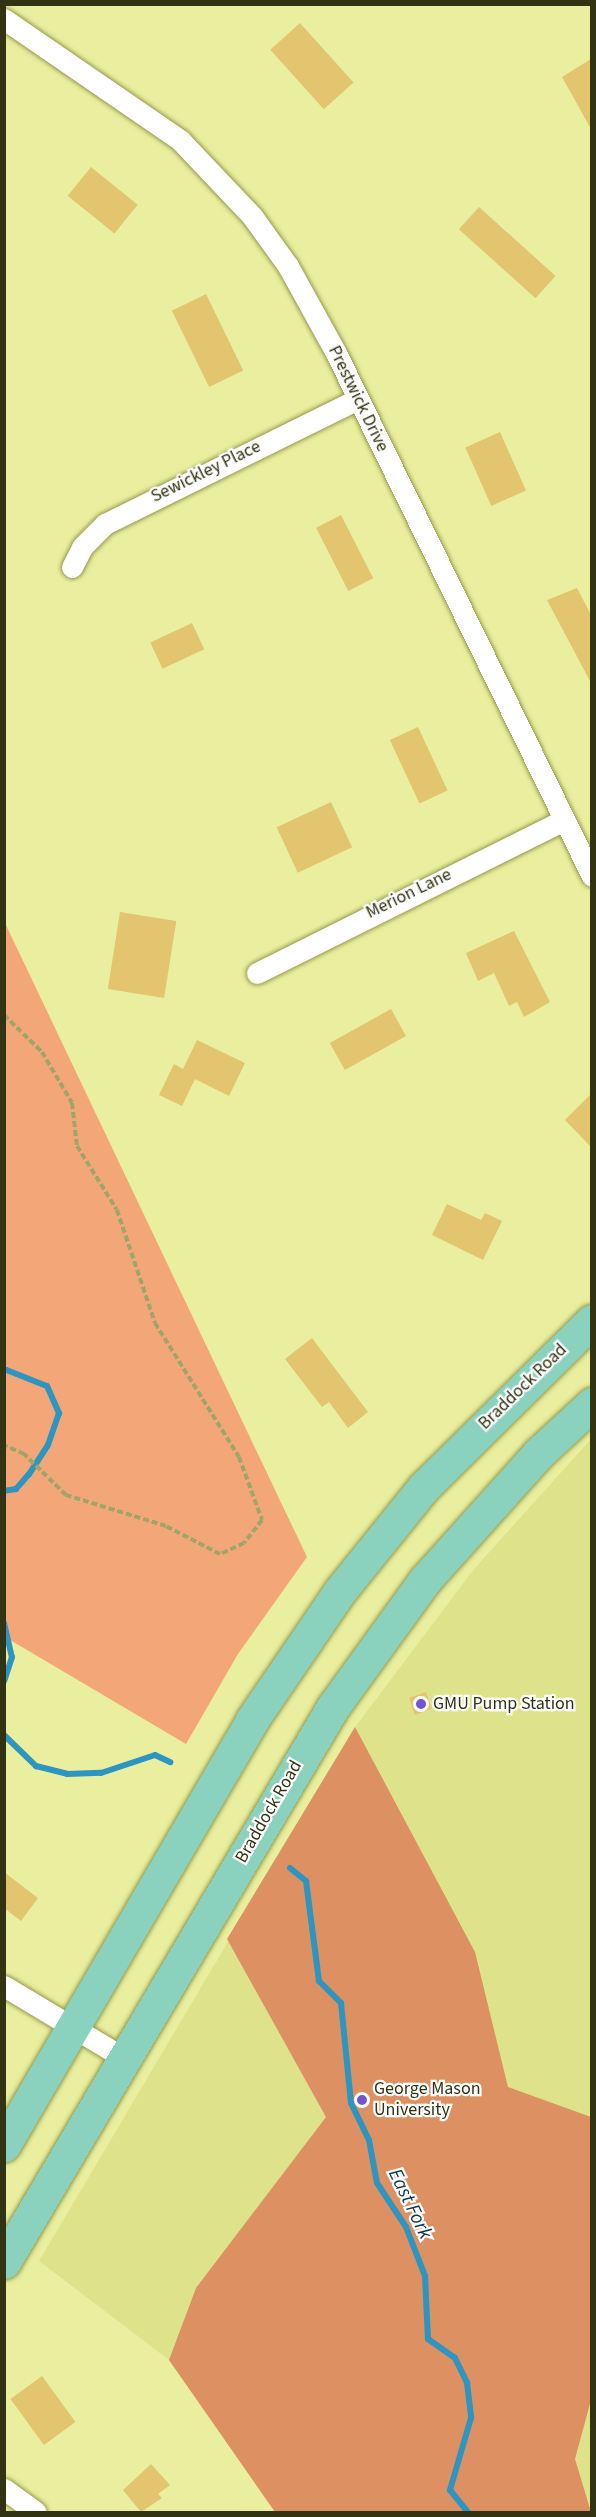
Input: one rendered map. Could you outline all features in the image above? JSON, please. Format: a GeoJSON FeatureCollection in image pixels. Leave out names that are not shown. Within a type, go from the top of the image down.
{"type":"FeatureCollection","features":[{"type":"Feature","properties":{"kind":"main road","name":"Braddock Road"},"geometry":{"type":"LineString","coordinates":[[4,2145],[252,1720],[340,1591],[424,1487],[591,1321]]}},
{"type":"Feature","properties":{"kind":"main road","name":"Braddock Road"},"geometry":{"type":"LineString","coordinates":[[4,2262],[304,1754],[379,1642],[479,1517],[591,1404]]}},
{"type":"Feature","properties":{"kind":"street","name":"Prestwick Drive"},"geometry":{"type":"LineString","coordinates":[[4,19],[143,111],[212,170],[288,266],[358,399],[591,876]]}},
{"type":"Feature","properties":{"kind":"street","name":"Sewickley Place"},"geometry":{"type":"LineString","coordinates":[[72,567],[82,547],[105,524],[358,399]]}},
{"type":"Feature","properties":{"kind":"street","name":"Merion Lane"},"geometry":{"type":"LineString","coordinates":[[257,973],[564,820]]}},
{"type":"Feature","properties":{"kind":"street"},"geometry":{"type":"LineString","coordinates":[[4,1986],[124,2058]]}},
{"type":"Feature","properties":{"kind":"street"},"geometry":{"type":"LineString","coordinates":[[4,2489],[36,2512]]}},
{"type":"Feature","properties":{"kind":"path"},"geometry":{"type":"LineString","coordinates":[[4,1015],[42,1052],[72,1103],[77,1146],[117,1210],[155,1323],[238,1457],[262,1520],[244,1543],[220,1554],[166,1526],[66,1495],[24,1454],[4,1445]]}},
{"type":"Feature","properties":{"kind":"shaded area"},"geometry":{"type":"Polygon","coordinates":[[[5,923],[307,1557],[238,1654],[186,1744],[5,1637],[5,923]]]}},
{"type":"Feature","properties":{"kind":"shaded area","name":"George Mason University"},"geometry":{"type":"Polygon","coordinates":[[[591,1439],[591,2512],[275,2512],[169,2360],[39,2261],[355,1727],[474,1569],[591,1439]]]}},
{"type":"Feature","properties":{"kind":"shaded area"},"geometry":{"type":"Polygon","coordinates":[[[355,1727],[475,1952],[508,2087],[591,2117],[591,2400],[575,2459],[591,2512],[275,2512],[169,2360],[196,2288],[326,2117],[227,1939],[355,1727]]]}},
{"type":"Feature","properties":{"kind":"building"},"geometry":{"type":"Polygon","coordinates":[[[300,23],[354,82],[324,109],[270,50],[300,23]]]}},
{"type":"Feature","properties":{"kind":"building"},"geometry":{"type":"Polygon","coordinates":[[[591,59],[591,129],[562,77],[591,59]]]}},
{"type":"Feature","properties":{"kind":"building"},"geometry":{"type":"Polygon","coordinates":[[[91,167],[138,205],[114,234],[68,196],[91,167]]]}},
{"type":"Feature","properties":{"kind":"building"},"geometry":{"type":"Polygon","coordinates":[[[479,207],[556,276],[535,298],[459,229],[479,207]]]}},
{"type":"Feature","properties":{"kind":"building"},"geometry":{"type":"Polygon","coordinates":[[[206,294],[243,370],[209,387],[172,311],[206,294]]]}},
{"type":"Feature","properties":{"kind":"building"},"geometry":{"type":"Polygon","coordinates":[[[500,432],[526,490],[491,506],[465,447],[500,432]]]}},
{"type":"Feature","properties":{"kind":"building"},"geometry":{"type":"Polygon","coordinates":[[[341,515],[373,578],[348,591],[316,528],[341,515]]]}},
{"type":"Feature","properties":{"kind":"building"},"geometry":{"type":"Polygon","coordinates":[[[577,588],[591,615],[591,683],[547,600],[577,588]]]}},
{"type":"Feature","properties":{"kind":"building"},"geometry":{"type":"Polygon","coordinates":[[[192,623],[204,649],[163,669],[150,642],[192,623]]]}},
{"type":"Feature","properties":{"kind":"building"},"geometry":{"type":"Polygon","coordinates":[[[418,727],[448,790],[419,804],[390,740],[418,727]]]}},
{"type":"Feature","properties":{"kind":"building"},"geometry":{"type":"Polygon","coordinates":[[[331,802],[352,847],[298,873],[277,827],[331,802]]]}},
{"type":"Feature","properties":{"kind":"building"},"geometry":{"type":"Polygon","coordinates":[[[120,912],[176,921],[164,998],[108,989],[120,912]]]}},
{"type":"Feature","properties":{"kind":"building"},"geometry":{"type":"Polygon","coordinates":[[[514,931],[550,1002],[524,1017],[517,1002],[509,1006],[494,973],[478,981],[466,953],[514,931]]]}},
{"type":"Feature","properties":{"kind":"building"},"geometry":{"type":"Polygon","coordinates":[[[391,1009],[406,1036],[345,1070],[330,1043],[391,1009]]]}},
{"type":"Feature","properties":{"kind":"building"},"geometry":{"type":"Polygon","coordinates":[[[197,1040],[245,1063],[229,1096],[195,1079],[182,1106],[159,1095],[174,1064],[183,1069],[197,1040]]]}},
{"type":"Feature","properties":{"kind":"building"},"geometry":{"type":"Polygon","coordinates":[[[591,1094],[591,1147],[565,1120],[591,1094]]]}},
{"type":"Feature","properties":{"kind":"building"},"geometry":{"type":"Polygon","coordinates":[[[447,1204],[481,1220],[485,1213],[502,1221],[483,1260],[432,1235],[447,1204]]]}},
{"type":"Feature","properties":{"kind":"building"},"geometry":{"type":"Polygon","coordinates":[[[312,1338],[368,1412],[348,1428],[329,1402],[322,1407],[285,1359],[312,1338]]]}},
{"type":"Feature","properties":{"kind":"building","name":"GMU Pump Station"},"geometry":{"type":"Polygon","coordinates":[[[426,1692],[432,1709],[415,1715],[409,1698],[426,1692]]]}},
{"type":"Feature","properties":{"kind":"building"},"geometry":{"type":"Polygon","coordinates":[[[4,1872],[38,1898],[21,1921],[4,1908],[4,1872]]]}},
{"type":"Feature","properties":{"kind":"building"},"geometry":{"type":"Polygon","coordinates":[[[42,2376],[76,2422],[44,2445],[10,2399],[42,2376]]]}},
{"type":"Feature","properties":{"kind":"building"},"geometry":{"type":"Polygon","coordinates":[[[151,2464],[170,2485],[158,2494],[162,2498],[141,2512],[123,2490],[151,2464]]]}},
{"type":"Feature","properties":{"kind":"waterway","name":"East Fork"},"geometry":{"type":"LineString","coordinates":[[4,1369],[47,1386],[59,1413],[48,1445],[29,1474],[16,1489],[4,1491]]}},
{"type":"Feature","properties":{"kind":"waterway","name":"East Fork"},"geometry":{"type":"LineString","coordinates":[[4,1623],[12,1657],[4,1681]]}},
{"type":"Feature","properties":{"kind":"waterway","name":"East Fork"},"geometry":{"type":"LineString","coordinates":[[4,1735],[36,1766],[67,1774],[101,1773],[155,1755],[170,1762]]}},
{"type":"Feature","properties":{"kind":"waterway","name":"East Fork"},"geometry":{"type":"LineString","coordinates":[[290,1868],[306,1881],[319,1981],[341,2003],[351,2103],[369,2140],[377,2183],[406,2227],[425,2276],[428,2339],[455,2358],[467,2383],[471,2418],[450,2490],[468,2512]]}},
{"type":"Feature","properties":{"kind":"place","name":"GMU Pump Station"},"geometry":{"type":"Point","coordinates":[421,1704]}},
{"type":"Feature","properties":{"kind":"place","name":"George Mason University"},"geometry":{"type":"Point","coordinates":[362,2100]}}]}
